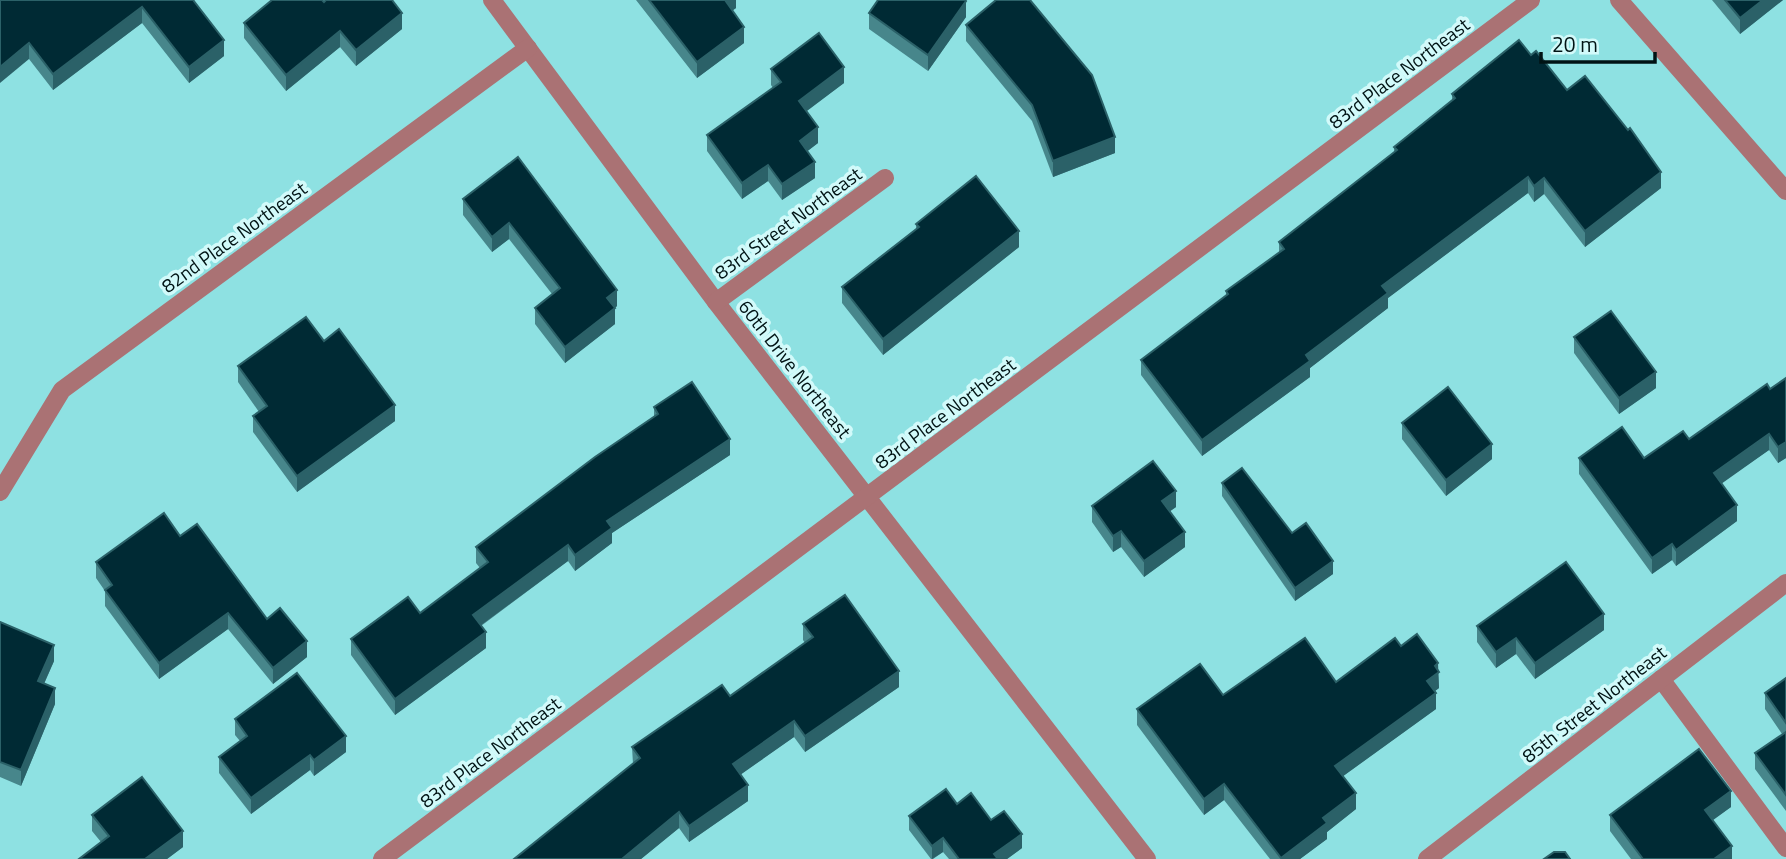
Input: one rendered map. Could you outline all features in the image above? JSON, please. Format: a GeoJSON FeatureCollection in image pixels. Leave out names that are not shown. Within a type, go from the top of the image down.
{"type":"FeatureCollection","features":[{"type":"Feature","properties":{"kind":"street","name":"60th Drive Northeast"},"geometry":{"type":"LineString","coordinates":[[492,0],[716,302],[1147,859]]}},
{"type":"Feature","properties":{"kind":"street","name":"83rd Place Northeast"},"geometry":{"type":"LineString","coordinates":[[382,859],[1531,0]]}},
{"type":"Feature","properties":{"kind":"street"},"geometry":{"type":"LineString","coordinates":[[1619,0],[1786,191]]}},
{"type":"Feature","properties":{"kind":"street","name":"82nd Place Northeast"},"geometry":{"type":"LineString","coordinates":[[0,492],[62,390],[528,48]]}},
{"type":"Feature","properties":{"kind":"street","name":"83rd Street Northeast"},"geometry":{"type":"LineString","coordinates":[[716,302],[885,178]]}},
{"type":"Feature","properties":{"kind":"street","name":"85th Street Northeast"},"geometry":{"type":"LineString","coordinates":[[1427,859],[1786,583]]}},
{"type":"Feature","properties":{"kind":"street"},"geometry":{"type":"LineString","coordinates":[[1661,679],[1786,848]]}},
{"type":"Feature","properties":{"kind":"building"},"geometry":{"type":"Polygon","coordinates":[[[0,0],[193,0],[224,40],[189,67],[142,7],[53,74],[29,43],[0,67],[0,0]]]}},
{"type":"Feature","properties":{"kind":"building"},"geometry":{"type":"Polygon","coordinates":[[[272,0],[392,0],[402,13],[356,50],[340,31],[286,75],[244,23],[272,0]]]}},
{"type":"Feature","properties":{"kind":"building"},"geometry":{"type":"Polygon","coordinates":[[[649,0],[725,0],[744,27],[697,62],[649,0]]]}},
{"type":"Feature","properties":{"kind":"building"},"geometry":{"type":"Polygon","coordinates":[[[878,0],[966,1],[928,55],[869,13],[878,0]]]}},
{"type":"Feature","properties":{"kind":"building"},"geometry":{"type":"Polygon","coordinates":[[[996,0],[1030,0],[1092,75],[1115,137],[1053,161],[1032,105],[966,25],[996,0]]]}},
{"type":"Feature","properties":{"kind":"building"},"geometry":{"type":"Polygon","coordinates":[[[1725,0],[1763,0],[1740,18],[1725,0]]]}},
{"type":"Feature","properties":{"kind":"building"},"geometry":{"type":"Polygon","coordinates":[[[819,33],[844,67],[799,101],[818,127],[800,141],[815,162],[782,184],[768,165],[742,183],[707,135],[781,82],[771,69],[819,33]]]}},
{"type":"Feature","properties":{"kind":"building"},"geometry":{"type":"Polygon","coordinates":[[[1519,40],[1531,55],[1536,51],[1567,90],[1585,76],[1628,130],[1630,128],[1661,172],[1585,231],[1544,178],[1534,186],[1528,177],[1382,286],[1388,293],[1306,355],[1310,361],[1202,440],[1141,360],[1228,294],[1226,291],[1284,249],[1279,242],[1397,150],[1394,147],[1455,98],[1452,94],[1519,40]]]}},
{"type":"Feature","properties":{"kind":"building"},"geometry":{"type":"Polygon","coordinates":[[[518,157],[617,290],[607,298],[615,308],[565,347],[535,308],[560,288],[509,223],[492,237],[463,199],[518,157]]]}},
{"type":"Feature","properties":{"kind":"building"},"geometry":{"type":"Polygon","coordinates":[[[976,176],[1019,231],[883,339],[842,287],[919,227],[916,224],[976,176]]]}},
{"type":"Feature","properties":{"kind":"building"},"geometry":{"type":"Polygon","coordinates":[[[1611,311],[1656,372],[1619,398],[1574,337],[1611,311]]]}},
{"type":"Feature","properties":{"kind":"building"},"geometry":{"type":"Polygon","coordinates":[[[306,317],[324,341],[339,329],[395,405],[297,476],[253,416],[267,406],[238,366],[306,317]]]}},
{"type":"Feature","properties":{"kind":"building"},"geometry":{"type":"Polygon","coordinates":[[[1786,378],[1786,442],[1778,447],[1769,434],[1714,473],[1737,505],[1676,550],[1672,544],[1652,558],[1579,458],[1622,427],[1644,458],[1683,431],[1689,439],[1767,384],[1770,389],[1786,378]]]}},
{"type":"Feature","properties":{"kind":"building"},"geometry":{"type":"Polygon","coordinates":[[[692,382],[730,439],[607,521],[612,528],[575,555],[568,545],[473,615],[486,632],[395,699],[351,639],[408,597],[420,613],[488,562],[476,547],[595,457],[658,414],[654,407],[692,382]]]}},
{"type":"Feature","properties":{"kind":"building"},"geometry":{"type":"Polygon","coordinates":[[[1448,387],[1492,444],[1446,480],[1402,423],[1448,387]]]}},
{"type":"Feature","properties":{"kind":"building"},"geometry":{"type":"Polygon","coordinates":[[[1153,461],[1176,491],[1162,501],[1185,532],[1144,561],[1121,531],[1113,536],[1092,506],[1153,461]]]}},
{"type":"Feature","properties":{"kind":"building"},"geometry":{"type":"Polygon","coordinates":[[[1242,468],[1292,533],[1306,523],[1333,561],[1295,588],[1222,483],[1242,468]]]}},
{"type":"Feature","properties":{"kind":"building"},"geometry":{"type":"Polygon","coordinates":[[[164,513],[180,536],[197,524],[267,619],[280,608],[307,641],[273,668],[228,613],[159,663],[105,590],[112,585],[96,562],[164,513]]]}},
{"type":"Feature","properties":{"kind":"building"},"geometry":{"type":"Polygon","coordinates":[[[1566,562],[1604,614],[1535,663],[1516,638],[1496,652],[1477,626],[1566,562]]]}},
{"type":"Feature","properties":{"kind":"building"},"geometry":{"type":"Polygon","coordinates":[[[845,595],[899,671],[805,736],[794,721],[733,764],[748,785],[689,826],[679,812],[622,859],[514,859],[640,758],[632,747],[722,685],[730,696],[813,637],[803,624],[845,595]]]}},
{"type":"Feature","properties":{"kind":"building"},"geometry":{"type":"Polygon","coordinates":[[[0,622],[54,645],[38,681],[55,688],[21,770],[0,762],[0,622]]]}},
{"type":"Feature","properties":{"kind":"building"},"geometry":{"type":"Polygon","coordinates":[[[1417,634],[1438,663],[1435,666],[1439,672],[1427,681],[1436,693],[1335,766],[1356,793],[1323,818],[1327,823],[1281,858],[1224,784],[1204,799],[1137,709],[1200,664],[1223,695],[1305,638],[1336,682],[1395,638],[1401,646],[1417,634]]]}},
{"type":"Feature","properties":{"kind":"building"},"geometry":{"type":"Polygon","coordinates":[[[297,673],[346,736],[314,760],[310,755],[251,798],[219,757],[247,736],[235,719],[297,673]]]}},
{"type":"Feature","properties":{"kind":"building"},"geometry":{"type":"Polygon","coordinates":[[[1786,678],[1786,723],[1765,693],[1786,678]]]}},
{"type":"Feature","properties":{"kind":"building"},"geometry":{"type":"Polygon","coordinates":[[[1786,732],[1786,795],[1755,753],[1786,732]]]}},
{"type":"Feature","properties":{"kind":"building"},"geometry":{"type":"Polygon","coordinates":[[[1699,749],[1731,791],[1705,810],[1732,846],[1714,859],[1643,859],[1610,815],[1699,749]]]}},
{"type":"Feature","properties":{"kind":"building"},"geometry":{"type":"Polygon","coordinates":[[[142,777],[183,831],[145,859],[79,859],[109,836],[92,815],[142,777]]]}},
{"type":"Feature","properties":{"kind":"building"},"geometry":{"type":"Polygon","coordinates":[[[946,789],[957,804],[971,793],[991,820],[1004,811],[1022,834],[994,854],[998,859],[959,859],[943,838],[932,846],[909,816],[946,789]]]}},
{"type":"Feature","properties":{"kind":"building"},"geometry":{"type":"Polygon","coordinates":[[[1554,852],[1565,852],[1570,859],[1544,859],[1554,852]]]}}]}
